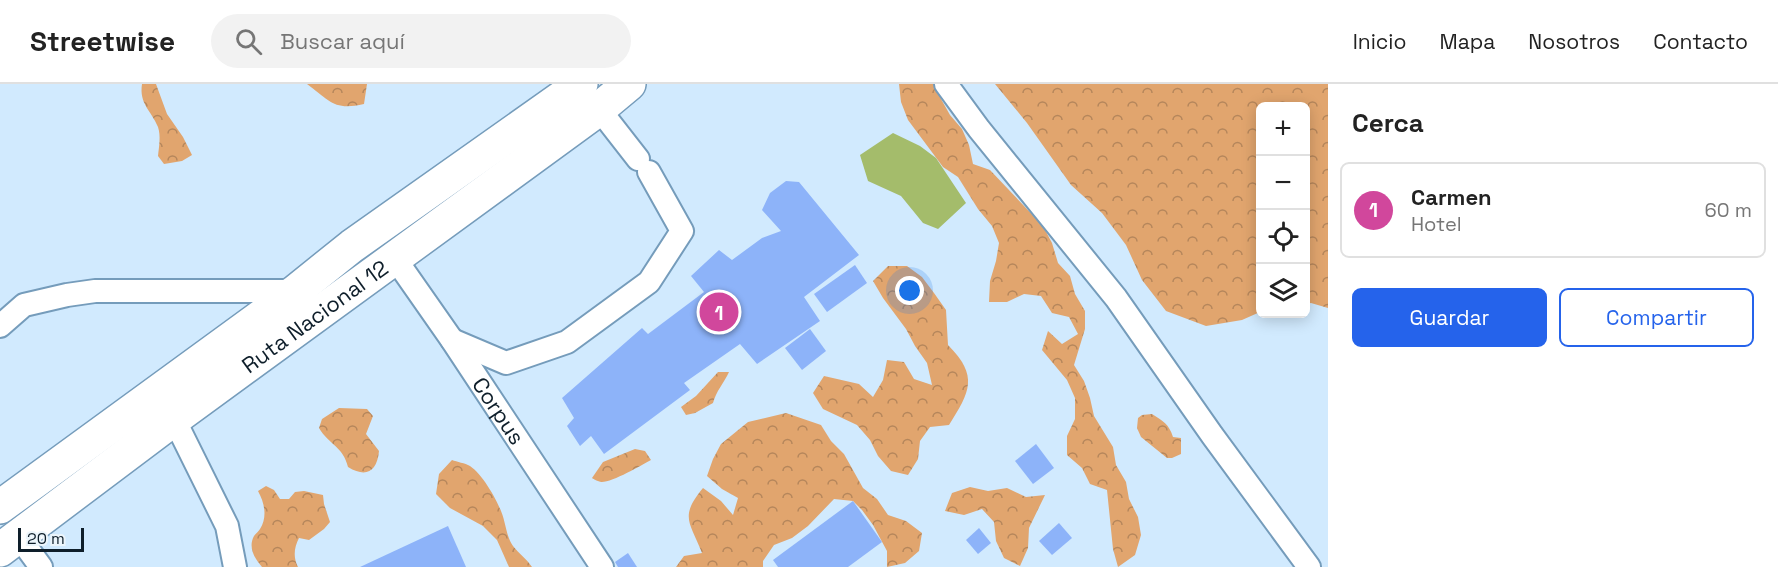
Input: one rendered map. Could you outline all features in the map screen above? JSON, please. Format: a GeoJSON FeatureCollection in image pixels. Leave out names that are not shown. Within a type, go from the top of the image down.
{"type":"FeatureCollection","features":[{"type":"Feature","properties":{"kind":"highway","name":"Ruta Nacional 12"},"geometry":{"type":"LineString","coordinates":[[0,507],[296,291],[352,246],[590,96],[629,84]]}},
{"type":"Feature","properties":{"kind":"highway","name":"Ruta Nacional 12"},"geometry":{"type":"LineString","coordinates":[[9,544],[394,257],[590,96]]}},
{"type":"Feature","properties":{"kind":"street"},"geometry":{"type":"LineString","coordinates":[[946,84],[979,129],[1116,298],[1212,435],[1309,567]]}},
{"type":"Feature","properties":{"kind":"street"},"geometry":{"type":"LineString","coordinates":[[452,340],[506,363],[567,342],[649,282],[682,231],[644,165],[590,96]]}},
{"type":"Feature","properties":{"kind":"street","name":"Corpus"},"geometry":{"type":"LineString","coordinates":[[394,257],[452,340],[602,567]]}},
{"type":"Feature","properties":{"kind":"street"},"geometry":{"type":"LineString","coordinates":[[0,326],[24,305],[95,291],[296,291]]}},
{"type":"Feature","properties":{"kind":"street"},"geometry":{"type":"LineString","coordinates":[[174,419],[227,526],[235,567]]}},
{"type":"Feature","properties":{"kind":"street"},"geometry":{"type":"LineString","coordinates":[[9,544],[41,567]]}},
{"type":"Feature","properties":{"kind":"green space"},"geometry":{"type":"Polygon","coordinates":[[[142,84],[156,84],[167,114],[192,155],[182,161],[164,164],[158,156],[159,130],[142,97],[142,84]]]}},
{"type":"Feature","properties":{"kind":"green space"},"geometry":{"type":"Polygon","coordinates":[[[307,84],[367,84],[364,104],[346,106],[333,103],[307,84]]]}},
{"type":"Feature","properties":{"kind":"green space"},"geometry":{"type":"Polygon","coordinates":[[[899,84],[937,84],[941,99],[950,115],[962,129],[969,145],[973,164],[990,170],[1043,226],[1052,243],[1058,263],[1070,276],[1075,294],[1085,311],[1085,329],[1074,365],[1084,381],[1094,416],[1113,447],[1116,465],[1126,482],[1129,499],[1138,517],[1141,535],[1135,555],[1118,567],[1113,549],[1107,490],[1090,484],[1082,468],[1067,455],[1067,436],[1075,419],[1075,398],[1067,380],[1042,350],[1048,331],[1062,344],[1078,334],[1069,317],[1052,313],[1041,296],[1024,294],[1007,302],[989,302],[990,281],[999,243],[992,226],[978,209],[958,177],[943,167],[908,120],[901,102],[899,84]]]}},
{"type":"Feature","properties":{"kind":"green space"},"geometry":{"type":"Polygon","coordinates":[[[995,84],[1328,84],[1328,308],[1310,303],[1310,102],[1256,102],[1256,314],[1242,320],[1206,326],[1166,311],[1142,280],[1126,245],[1102,213],[1071,185],[1027,123],[995,84]]]}},
{"type":"Feature","properties":{"kind":"green space"},"geometry":{"type":"Polygon","coordinates":[[[888,266],[907,266],[922,277],[946,310],[948,345],[964,366],[968,384],[962,403],[949,425],[930,427],[920,441],[918,459],[908,475],[891,471],[857,425],[823,409],[813,393],[824,376],[859,384],[873,397],[883,380],[887,360],[904,362],[914,379],[932,385],[927,363],[873,281],[888,266]]]}},
{"type":"Feature","properties":{"kind":"green space"},"geometry":{"type":"Polygon","coordinates":[[[718,372],[729,372],[713,403],[695,413],[686,415],[681,407],[696,396],[718,372]]]}},
{"type":"Feature","properties":{"kind":"green space"},"geometry":{"type":"Polygon","coordinates":[[[339,408],[367,409],[373,416],[366,434],[379,451],[376,464],[370,471],[360,472],[348,467],[343,454],[319,428],[322,419],[339,408]]]}},
{"type":"Feature","properties":{"kind":"green space"},"geometry":{"type":"Polygon","coordinates":[[[786,413],[821,425],[831,441],[844,454],[863,488],[877,499],[888,515],[906,521],[922,533],[919,551],[905,563],[887,567],[887,551],[862,510],[853,501],[834,499],[808,526],[792,538],[774,545],[763,561],[763,567],[676,567],[684,556],[702,553],[689,520],[689,513],[703,488],[721,501],[733,515],[738,498],[722,489],[707,476],[721,444],[748,422],[786,413]]]}},
{"type":"Feature","properties":{"kind":"green space"},"geometry":{"type":"Polygon","coordinates":[[[1152,414],[1165,423],[1173,437],[1181,438],[1181,454],[1167,458],[1141,437],[1137,428],[1138,418],[1152,414]]]}},
{"type":"Feature","properties":{"kind":"green space"},"geometry":{"type":"Polygon","coordinates":[[[635,449],[645,451],[651,460],[606,482],[592,478],[603,462],[635,449]]]}},
{"type":"Feature","properties":{"kind":"green space"},"geometry":{"type":"Polygon","coordinates":[[[452,460],[470,466],[484,480],[499,506],[511,542],[532,567],[509,567],[497,540],[483,526],[450,508],[436,494],[439,474],[452,460]]]}},
{"type":"Feature","properties":{"kind":"green space"},"geometry":{"type":"Polygon","coordinates":[[[266,486],[274,490],[280,499],[289,499],[295,492],[304,491],[323,495],[330,522],[309,540],[299,538],[295,553],[298,567],[262,567],[253,552],[252,540],[260,530],[264,514],[258,491],[266,486]]]}},
{"type":"Feature","properties":{"kind":"green space"},"geometry":{"type":"Polygon","coordinates":[[[970,487],[988,491],[1007,488],[1026,497],[1045,495],[1029,528],[1028,548],[1020,566],[1004,558],[996,541],[994,522],[982,509],[964,515],[945,511],[952,493],[970,487]]]}},
{"type":"Feature","properties":{"kind":"shaded area"},"geometry":{"type":"Polygon","coordinates":[[[893,133],[920,146],[936,158],[966,203],[938,229],[923,223],[901,196],[868,181],[860,155],[893,133]]]}},
{"type":"Feature","properties":{"kind":"building"},"geometry":{"type":"Polygon","coordinates":[[[786,181],[799,182],[859,255],[804,297],[820,321],[757,364],[740,344],[684,383],[690,390],[604,454],[591,436],[580,446],[567,426],[574,418],[562,398],[642,328],[648,334],[704,292],[691,276],[719,250],[732,260],[762,238],[781,231],[762,210],[770,193],[786,181]]]}},
{"type":"Feature","properties":{"kind":"building"},"geometry":{"type":"Polygon","coordinates":[[[855,265],[867,283],[827,312],[814,294],[855,265]]]}},
{"type":"Feature","properties":{"kind":"building"},"geometry":{"type":"Polygon","coordinates":[[[810,329],[826,351],[802,370],[785,348],[810,329]]]}},
{"type":"Feature","properties":{"kind":"building"},"geometry":{"type":"Polygon","coordinates":[[[1036,444],[1054,468],[1033,484],[1015,461],[1036,444]]]}},
{"type":"Feature","properties":{"kind":"building"},"geometry":{"type":"Polygon","coordinates":[[[853,501],[882,542],[848,567],[778,567],[773,560],[853,501]]]}},
{"type":"Feature","properties":{"kind":"building"},"geometry":{"type":"Polygon","coordinates":[[[1059,523],[1072,538],[1052,555],[1039,541],[1059,523]]]}},
{"type":"Feature","properties":{"kind":"building"},"geometry":{"type":"Polygon","coordinates":[[[448,526],[466,567],[360,567],[448,526]]]}},
{"type":"Feature","properties":{"kind":"building"},"geometry":{"type":"Polygon","coordinates":[[[979,528],[991,543],[978,554],[966,540],[979,528]]]}},
{"type":"Feature","properties":{"kind":"building"},"geometry":{"type":"Polygon","coordinates":[[[628,553],[637,567],[618,567],[615,562],[628,553]]]}},
{"type":"Feature","properties":{"kind":"place","name":"Carmen"},"geometry":{"type":"Point","coordinates":[719,312]}}]}
